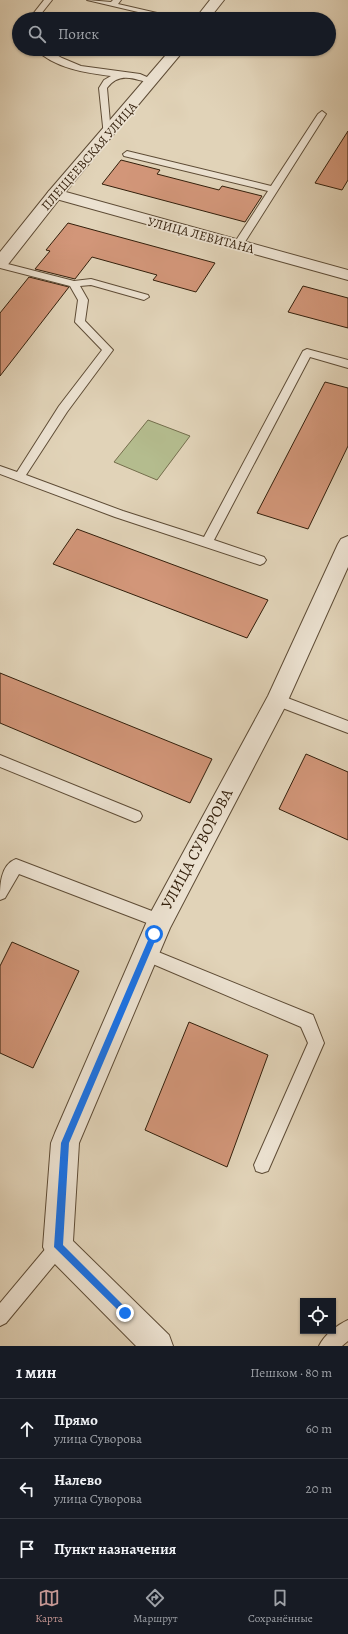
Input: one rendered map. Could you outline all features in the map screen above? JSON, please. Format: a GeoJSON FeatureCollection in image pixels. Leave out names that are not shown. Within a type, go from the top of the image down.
{"type":"FeatureCollection","features":[{"type":"Feature","properties":{"kind":"street"},"geometry":{"type":"LineString","coordinates":[[208,12],[217,0]]}},
{"type":"Feature","properties":{"kind":"street","name":"ПЛЕЩЕЕВСКАЯ УЛИЦА"},"geometry":{"type":"LineString","coordinates":[[0,264],[55,194],[152,82],[172,56]]}},
{"type":"Feature","properties":{"kind":"street","name":"УЛИЦА ЛЕВИТАНА"},"geometry":{"type":"LineString","coordinates":[[55,194],[348,275]]}},
{"type":"Feature","properties":{"kind":"street","name":"УЛИЦА СУВОРОВА"},"geometry":{"type":"LineString","coordinates":[[58,1247],[65,1143],[160,921],[277,700],[348,544]]}},
{"type":"Feature","properties":{"kind":"street"},"geometry":{"type":"LineString","coordinates":[[58,1247],[149,1344]]}},
{"type":"Feature","properties":{"kind":"lane"},"geometry":{"type":"LineString","coordinates":[[39,12],[48,0]]}},
{"type":"Feature","properties":{"kind":"lane"},"geometry":{"type":"LineString","coordinates":[[91,0],[115,2],[153,12]]}},
{"type":"Feature","properties":{"kind":"lane"},"geometry":{"type":"LineString","coordinates":[[51,56],[60,62],[95,73],[131,75],[146,78],[152,82]]}},
{"type":"Feature","properties":{"kind":"lane"},"geometry":{"type":"LineString","coordinates":[[95,73],[103,88],[107,134]]}},
{"type":"Feature","properties":{"kind":"lane"},"geometry":{"type":"LineString","coordinates":[[103,88],[109,80],[131,75]]}},
{"type":"Feature","properties":{"kind":"lane"},"geometry":{"type":"LineString","coordinates":[[238,245],[322,114]]}},
{"type":"Feature","properties":{"kind":"lane"},"geometry":{"type":"LineString","coordinates":[[127,154],[274,190]]}},
{"type":"Feature","properties":{"kind":"lane"},"geometry":{"type":"LineString","coordinates":[[0,264],[74,284],[91,282],[144,297]]}},
{"type":"Feature","properties":{"kind":"lane"},"geometry":{"type":"LineString","coordinates":[[19,477],[64,409],[108,350],[80,322],[83,300],[74,284]]}},
{"type":"Feature","properties":{"kind":"lane"},"geometry":{"type":"LineString","coordinates":[[207,542],[306,353],[348,364]]}},
{"type":"Feature","properties":{"kind":"lane"},"geometry":{"type":"LineString","coordinates":[[0,470],[119,514],[260,560]]}},
{"type":"Feature","properties":{"kind":"lane"},"geometry":{"type":"LineString","coordinates":[[277,700],[348,727]]}},
{"type":"Feature","properties":{"kind":"lane"},"geometry":{"type":"LineString","coordinates":[[0,761],[135,816]]}},
{"type":"Feature","properties":{"kind":"lane"},"geometry":{"type":"LineString","coordinates":[[0,893],[16,866],[160,921]]}},
{"type":"Feature","properties":{"kind":"lane"},"geometry":{"type":"LineString","coordinates":[[146,954],[307,1020],[316,1043],[262,1165]]}},
{"type":"Feature","properties":{"kind":"lane"},"geometry":{"type":"LineString","coordinates":[[0,1317],[58,1247]]}},
{"type":"Feature","properties":{"kind":"lane"},"geometry":{"type":"LineString","coordinates":[[328,1346],[348,1329]]}},
{"type":"Feature","properties":{"kind":"green space"},"geometry":{"type":"Polygon","coordinates":[[[148,420],[190,436],[157,480],[114,462],[148,420]]]}},
{"type":"Feature","properties":{"kind":"building"},"geometry":{"type":"Polygon","coordinates":[[[348,131],[348,180],[342,190],[315,183],[348,131]]]}},
{"type":"Feature","properties":{"kind":"building"},"geometry":{"type":"Polygon","coordinates":[[[121,160],[160,170],[157,174],[219,190],[222,186],[262,196],[245,222],[102,184],[121,160]]]}},
{"type":"Feature","properties":{"kind":"building"},"geometry":{"type":"Polygon","coordinates":[[[68,223],[215,263],[196,292],[153,280],[157,275],[92,257],[75,279],[35,269],[50,251],[46,250],[68,223]]]}},
{"type":"Feature","properties":{"kind":"building"},"geometry":{"type":"Polygon","coordinates":[[[29,277],[69,287],[0,376],[0,313],[29,277]]]}},
{"type":"Feature","properties":{"kind":"building"},"geometry":{"type":"Polygon","coordinates":[[[303,286],[348,298],[348,328],[288,312],[303,286]]]}},
{"type":"Feature","properties":{"kind":"building"},"geometry":{"type":"Polygon","coordinates":[[[325,382],[348,388],[348,446],[308,529],[257,513],[325,382]]]}},
{"type":"Feature","properties":{"kind":"building"},"geometry":{"type":"Polygon","coordinates":[[[77,529],[268,600],[247,638],[53,564],[77,529]]]}},
{"type":"Feature","properties":{"kind":"building"},"geometry":{"type":"Polygon","coordinates":[[[0,673],[212,759],[190,803],[0,723],[0,673]]]}},
{"type":"Feature","properties":{"kind":"building"},"geometry":{"type":"Polygon","coordinates":[[[306,754],[348,772],[348,840],[279,809],[306,754]]]}},
{"type":"Feature","properties":{"kind":"building"},"geometry":{"type":"Polygon","coordinates":[[[12,942],[79,971],[33,1068],[0,1053],[0,966],[12,942]]]}},
{"type":"Feature","properties":{"kind":"building"},"geometry":{"type":"Polygon","coordinates":[[[189,1022],[268,1055],[227,1167],[145,1130],[189,1022]]]}},
{"type":"Feature","properties":{"kind":"route"},"geometry":{"type":"LineString","coordinates":[[125,1313],[58,1247],[65,1143],[154,934]]}}]}
